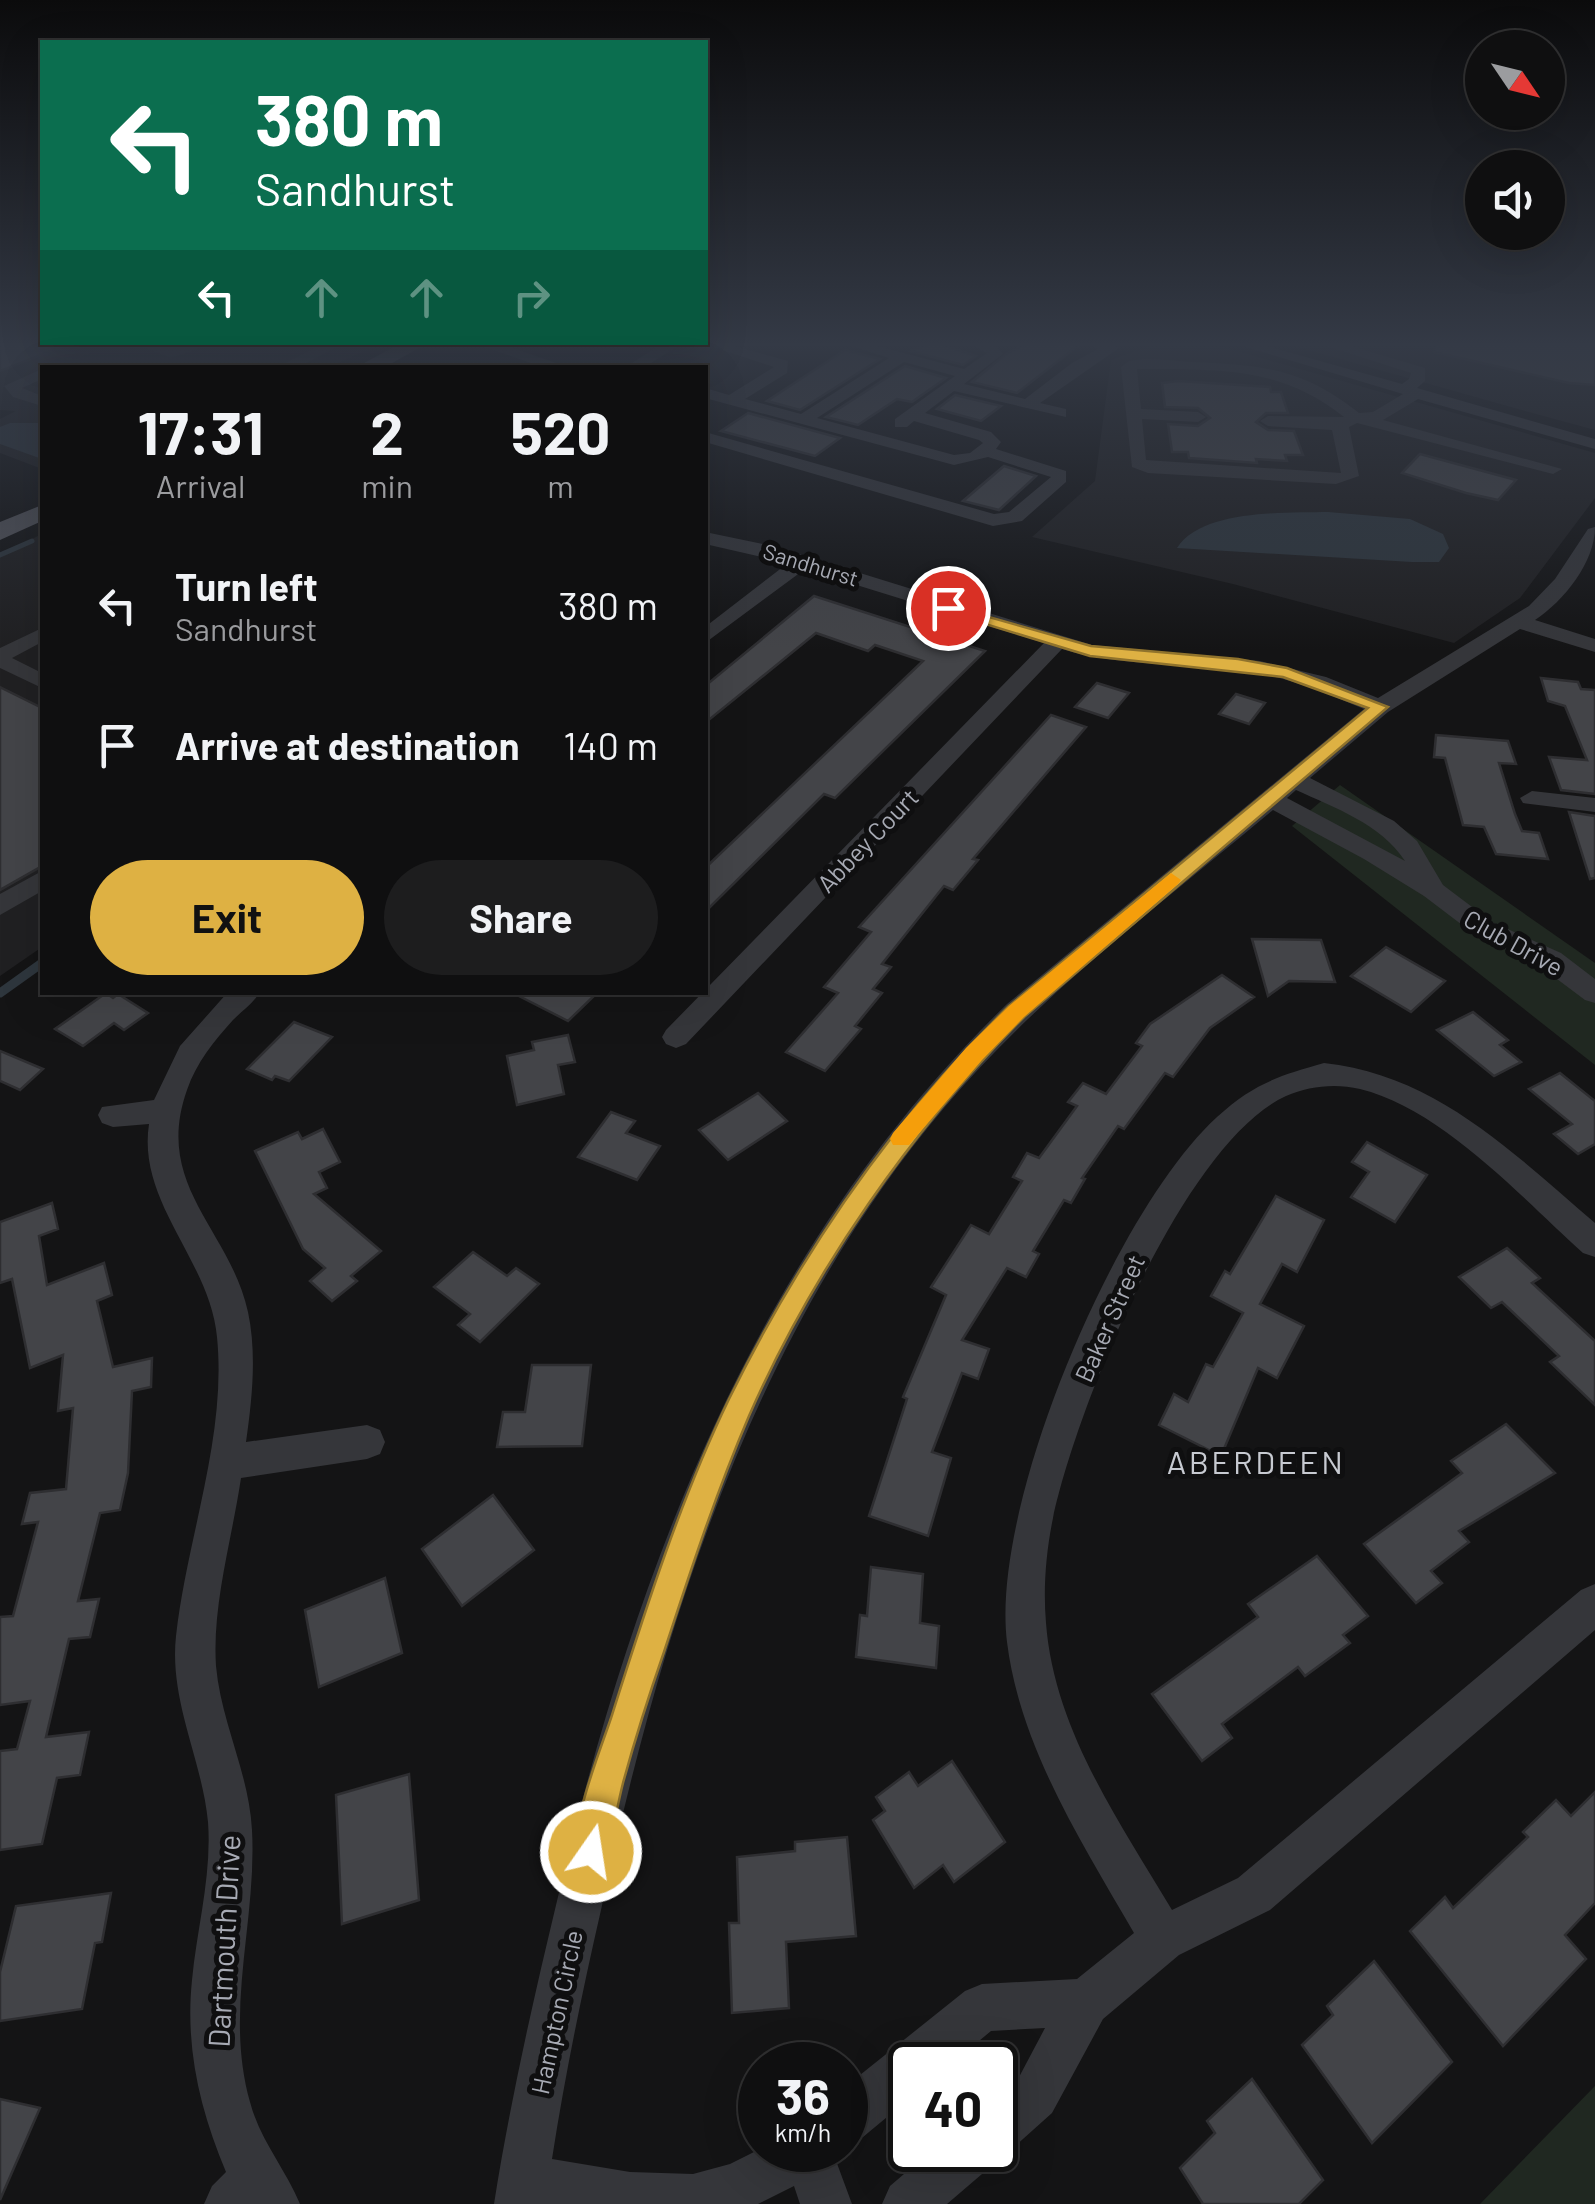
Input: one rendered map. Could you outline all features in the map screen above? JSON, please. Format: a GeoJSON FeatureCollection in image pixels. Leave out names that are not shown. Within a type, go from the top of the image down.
{"type":"FeatureCollection","features":[{"type":"Feature","properties":{"kind":"main road"},"geometry":{"type":"LineString","coordinates":[[0,532],[39,517]]}},
{"type":"Feature","properties":{"kind":"street"},"geometry":{"type":"LineString","coordinates":[[732,445],[1006,520],[1016,517],[1060,478],[1056,471],[985,452]]}},
{"type":"Feature","properties":{"kind":"street"},"geometry":{"type":"LineString","coordinates":[[896,445],[954,460],[976,458],[990,445]]}},
{"type":"Feature","properties":{"kind":"street"},"geometry":{"type":"LineString","coordinates":[[1137,445],[1138,462],[1148,468],[1336,479],[1350,476],[1349,445]]}},
{"type":"Feature","properties":{"kind":"street"},"geometry":{"type":"LineString","coordinates":[[1450,445],[1553,469]]}},
{"type":"Feature","properties":{"kind":"street"},"geometry":{"type":"LineString","coordinates":[[854,480],[900,446]]}},
{"type":"Feature","properties":{"kind":"street","name":"Hampton Circle"},"geometry":{"type":"LineString","coordinates":[[522,2192],[547,2052],[607,1783],[690,1526],[739,1408],[794,1303],[890,1152],[974,1054],[1058,974],[1380,707],[1424,676],[1529,616],[1562,583],[1595,533]]}},
{"type":"Feature","properties":{"kind":"street","name":"Sandhurst"},"geometry":{"type":"LineString","coordinates":[[708,539],[803,561],[1057,642],[1124,657],[1273,670],[1318,682],[1380,707]]}},
{"type":"Feature","properties":{"kind":"street"},"geometry":{"type":"LineString","coordinates":[[708,635],[803,561]]}},
{"type":"Feature","properties":{"kind":"street"},"geometry":{"type":"LineString","coordinates":[[1529,616],[1595,629]]}},
{"type":"Feature","properties":{"kind":"street"},"geometry":{"type":"LineString","coordinates":[[1529,616],[1595,646]]}},
{"type":"Feature","properties":{"kind":"street"},"geometry":{"type":"LineString","coordinates":[[0,658],[40,635]]}},
{"type":"Feature","properties":{"kind":"street","name":"Abbey Court"},"geometry":{"type":"LineString","coordinates":[[676,1037],[1057,642]]}},
{"type":"Feature","properties":{"kind":"street"},"geometry":{"type":"LineString","coordinates":[[0,658],[40,680]]}},
{"type":"Feature","properties":{"kind":"street","name":"Club Drive"},"geometry":{"type":"LineString","coordinates":[[1281,789],[1346,838],[1433,890],[1458,912],[1551,960],[1595,993]]}},
{"type":"Feature","properties":{"kind":"street"},"geometry":{"type":"LineString","coordinates":[[1532,798],[1595,804]]}},
{"type":"Feature","properties":{"kind":"street"},"geometry":{"type":"LineString","coordinates":[[0,906],[40,880]]}},
{"type":"Feature","properties":{"kind":"street","name":"Dartmouth Drive"},"geometry":{"type":"LineString","coordinates":[[243,995],[210,1025],[180,1069],[166,1111],[162,1160],[173,1198],[216,1264],[233,1315],[232,1405],[196,1644],[205,1728],[226,1792],[230,1824],[230,1865],[215,1986],[216,2053],[224,2103],[253,2196]]}},
{"type":"Feature","properties":{"kind":"street","name":"Baker Street"},"geometry":{"type":"LineString","coordinates":[[1162,1939],[1070,1772],[1030,1659],[1026,1608],[1027,1566],[1038,1504],[1056,1445],[1110,1307],[1152,1228],[1208,1148],[1255,1098],[1298,1076],[1336,1074],[1369,1080],[1421,1103],[1464,1132],[1595,1243]]}},
{"type":"Feature","properties":{"kind":"street"},"geometry":{"type":"LineString","coordinates":[[113,1115],[166,1111]]}},
{"type":"Feature","properties":{"kind":"street"},"geometry":{"type":"LineString","coordinates":[[224,1462],[367,1442]]}},
{"type":"Feature","properties":{"kind":"street"},"geometry":{"type":"LineString","coordinates":[[1018,2110],[1035,2096],[1086,2002],[1162,1939],[1254,1894],[1595,1604]]}},
{"type":"Feature","properties":{"kind":"street"},"geometry":{"type":"LineString","coordinates":[[940,2042],[982,2008],[1086,2002]]}},
{"type":"Feature","properties":{"kind":"street"},"geometry":{"type":"LineString","coordinates":[[868,2101],[888,2084]]}},
{"type":"Feature","properties":{"kind":"street"},"geometry":{"type":"LineString","coordinates":[[522,2192],[651,2201],[695,2200],[735,2188],[765,2172]]}},
{"type":"Feature","properties":{"kind":"street"},"geometry":{"type":"LineString","coordinates":[[814,2172],[826,2204]]}},
{"type":"Feature","properties":{"kind":"street"},"geometry":{"type":"LineString","coordinates":[[908,2204],[946,2172]]}},
{"type":"Feature","properties":{"kind":"shaded area"},"geometry":{"type":"Polygon","coordinates":[[[0,445],[40,445],[40,468],[0,453],[0,445]]]}},
{"type":"Feature","properties":{"kind":"shaded area"},"geometry":{"type":"Polygon","coordinates":[[[2,445],[40,445],[40,458],[2,445]]]}},
{"type":"Feature","properties":{"kind":"shaded area"},"geometry":{"type":"Polygon","coordinates":[[[1100,445],[1566,445],[1595,453],[1595,498],[1520,598],[1454,643],[1233,584],[1032,537],[1095,481],[1100,445]]]}},
{"type":"Feature","properties":{"kind":"shaded area"},"geometry":{"type":"Polygon","coordinates":[[[1328,512],[1410,519],[1443,534],[1449,548],[1439,562],[1412,562],[1177,548],[1189,535],[1225,520],[1328,512]]]}},
{"type":"Feature","properties":{"kind":"shaded area"},"geometry":{"type":"Polygon","coordinates":[[[40,535],[40,948],[0,976],[0,555],[40,535]]]}},
{"type":"Feature","properties":{"kind":"shaded area"},"geometry":{"type":"Polygon","coordinates":[[[1340,785],[1595,963],[1595,1065],[1292,826],[1340,785]]]}},
{"type":"Feature","properties":{"kind":"shaded area"},"geometry":{"type":"Polygon","coordinates":[[[1595,2086],[1595,2204],[1480,2204],[1595,2086]]]}},
{"type":"Feature","properties":{"kind":"building"},"geometry":{"type":"Polygon","coordinates":[[[773,445],[830,445],[815,456],[773,445]]]}},
{"type":"Feature","properties":{"kind":"building"},"geometry":{"type":"Polygon","coordinates":[[[1171,445],[1299,445],[1303,455],[1285,455],[1287,461],[1256,459],[1257,463],[1189,458],[1188,452],[1172,452],[1171,445]]]}},
{"type":"Feature","properties":{"kind":"building"},"geometry":{"type":"Polygon","coordinates":[[[1420,454],[1516,480],[1498,500],[1402,473],[1420,454]]]}},
{"type":"Feature","properties":{"kind":"building"},"geometry":{"type":"Polygon","coordinates":[[[1004,466],[1036,476],[999,510],[963,501],[1004,466]]]}},
{"type":"Feature","properties":{"kind":"building"},"geometry":{"type":"Polygon","coordinates":[[[814,596],[985,651],[835,798],[824,794],[708,909],[708,865],[923,661],[875,645],[868,651],[816,633],[708,721],[708,684],[814,596]]]}},
{"type":"Feature","properties":{"kind":"building"},"geometry":{"type":"Polygon","coordinates":[[[1541,678],[1578,682],[1581,689],[1595,690],[1595,794],[1561,790],[1549,757],[1587,760],[1565,706],[1548,701],[1541,678]]]}},
{"type":"Feature","properties":{"kind":"building"},"geometry":{"type":"Polygon","coordinates":[[[1097,683],[1129,693],[1108,718],[1075,707],[1097,683]]]}},
{"type":"Feature","properties":{"kind":"building"},"geometry":{"type":"Polygon","coordinates":[[[0,687],[40,707],[40,867],[0,890],[0,687]]]}},
{"type":"Feature","properties":{"kind":"building"},"geometry":{"type":"Polygon","coordinates":[[[1236,694],[1265,703],[1249,724],[1219,714],[1236,694]]]}},
{"type":"Feature","properties":{"kind":"building"},"geometry":{"type":"Polygon","coordinates":[[[1051,715],[1086,727],[973,859],[978,860],[953,890],[944,886],[882,964],[891,967],[873,989],[882,993],[855,1026],[861,1029],[825,1071],[786,1052],[838,993],[824,987],[871,932],[859,927],[1051,715]]]}},
{"type":"Feature","properties":{"kind":"building"},"geometry":{"type":"Polygon","coordinates":[[[1436,735],[1508,741],[1516,764],[1499,763],[1515,814],[1522,831],[1539,833],[1548,859],[1496,854],[1484,827],[1463,825],[1445,758],[1434,757],[1436,735]]]}},
{"type":"Feature","properties":{"kind":"building"},"geometry":{"type":"Polygon","coordinates":[[[1569,812],[1595,816],[1595,878],[1590,879],[1569,812]]]}},
{"type":"Feature","properties":{"kind":"building"},"geometry":{"type":"Polygon","coordinates":[[[1252,939],[1321,940],[1335,982],[1289,981],[1268,996],[1252,939]]]}},
{"type":"Feature","properties":{"kind":"building"},"geometry":{"type":"Polygon","coordinates":[[[1386,947],[1445,981],[1411,1012],[1351,976],[1386,947]]]}},
{"type":"Feature","properties":{"kind":"building"},"geometry":{"type":"Polygon","coordinates":[[[1222,975],[1254,997],[1210,1028],[1173,1077],[1165,1073],[1124,1129],[1118,1126],[1082,1178],[1085,1179],[1071,1203],[1064,1200],[1033,1251],[1039,1254],[1026,1277],[1007,1268],[962,1340],[989,1349],[978,1379],[962,1373],[932,1452],[951,1458],[928,1536],[869,1516],[907,1399],[903,1397],[946,1295],[931,1287],[971,1225],[989,1234],[1022,1181],[1013,1177],[1027,1153],[1039,1158],[1077,1106],[1068,1102],[1083,1083],[1106,1094],[1142,1046],[1136,1043],[1150,1024],[1222,975]]]}},
{"type":"Feature","properties":{"kind":"building"},"geometry":{"type":"Polygon","coordinates":[[[103,995],[120,995],[148,1013],[124,1030],[114,1023],[83,1046],[55,1029],[103,995]]]}},
{"type":"Feature","properties":{"kind":"building"},"geometry":{"type":"Polygon","coordinates":[[[517,995],[595,995],[568,1021],[517,995]]]}},
{"type":"Feature","properties":{"kind":"building"},"geometry":{"type":"Polygon","coordinates":[[[1473,1012],[1508,1040],[1500,1045],[1521,1062],[1494,1076],[1437,1030],[1473,1012]]]}},
{"type":"Feature","properties":{"kind":"building"},"geometry":{"type":"Polygon","coordinates":[[[294,1022],[332,1037],[289,1081],[275,1076],[272,1080],[247,1069],[294,1022]]]}},
{"type":"Feature","properties":{"kind":"building"},"geometry":{"type":"Polygon","coordinates":[[[568,1035],[575,1062],[558,1065],[564,1094],[517,1105],[507,1056],[534,1050],[532,1042],[568,1035]]]}},
{"type":"Feature","properties":{"kind":"building"},"geometry":{"type":"Polygon","coordinates":[[[0,1051],[43,1069],[20,1090],[0,1081],[0,1051]]]}},
{"type":"Feature","properties":{"kind":"building"},"geometry":{"type":"Polygon","coordinates":[[[1560,1073],[1595,1101],[1595,1144],[1578,1154],[1554,1134],[1572,1124],[1529,1089],[1560,1073]]]}},
{"type":"Feature","properties":{"kind":"building"},"geometry":{"type":"Polygon","coordinates":[[[758,1093],[787,1121],[728,1160],[699,1130],[758,1093]]]}},
{"type":"Feature","properties":{"kind":"building"},"geometry":{"type":"Polygon","coordinates":[[[611,1112],[635,1121],[626,1133],[660,1146],[637,1180],[578,1157],[611,1112]]]}},
{"type":"Feature","properties":{"kind":"building"},"geometry":{"type":"Polygon","coordinates":[[[323,1129],[340,1162],[319,1172],[327,1188],[314,1194],[381,1251],[351,1276],[357,1281],[332,1301],[310,1281],[325,1268],[303,1249],[255,1151],[298,1132],[302,1139],[323,1129]]]}},
{"type":"Feature","properties":{"kind":"building"},"geometry":{"type":"Polygon","coordinates":[[[1367,1142],[1427,1175],[1395,1222],[1351,1197],[1369,1172],[1352,1162],[1367,1142]]]}},
{"type":"Feature","properties":{"kind":"building"},"geometry":{"type":"Polygon","coordinates":[[[1276,1196],[1324,1220],[1297,1272],[1282,1264],[1260,1304],[1304,1326],[1277,1378],[1258,1368],[1221,1456],[1159,1425],[1174,1394],[1188,1402],[1206,1364],[1213,1367],[1243,1313],[1211,1296],[1225,1271],[1230,1274],[1276,1196]]]}},
{"type":"Feature","properties":{"kind":"building"},"geometry":{"type":"Polygon","coordinates":[[[52,1203],[58,1229],[39,1236],[47,1285],[104,1263],[112,1295],[97,1301],[113,1367],[152,1358],[151,1387],[132,1391],[128,1473],[120,1510],[100,1513],[78,1601],[99,1599],[90,1637],[69,1639],[46,1737],[89,1732],[80,1775],[57,1778],[42,1844],[0,1850],[0,1751],[17,1749],[30,1701],[0,1705],[0,1617],[13,1616],[38,1522],[22,1524],[30,1493],[66,1489],[73,1408],[58,1411],[63,1355],[30,1368],[12,1279],[0,1283],[0,1222],[52,1203]]]}},
{"type":"Feature","properties":{"kind":"building"},"geometry":{"type":"Polygon","coordinates":[[[1507,1248],[1540,1278],[1532,1283],[1595,1341],[1595,1405],[1550,1362],[1559,1356],[1502,1302],[1491,1308],[1459,1277],[1507,1248]]]}},
{"type":"Feature","properties":{"kind":"building"},"geometry":{"type":"Polygon","coordinates":[[[473,1252],[507,1276],[516,1268],[539,1284],[480,1342],[458,1325],[470,1314],[434,1287],[473,1252]]]}},
{"type":"Feature","properties":{"kind":"building"},"geometry":{"type":"Polygon","coordinates":[[[532,1365],[591,1365],[582,1446],[497,1447],[503,1412],[525,1412],[532,1365]]]}},
{"type":"Feature","properties":{"kind":"building"},"geometry":{"type":"Polygon","coordinates":[[[1506,1424],[1555,1473],[1459,1531],[1469,1542],[1431,1571],[1442,1583],[1416,1603],[1364,1544],[1462,1473],[1451,1461],[1506,1424]]]}},
{"type":"Feature","properties":{"kind":"building"},"geometry":{"type":"Polygon","coordinates":[[[493,1495],[534,1550],[462,1606],[422,1549],[493,1495]]]}},
{"type":"Feature","properties":{"kind":"building"},"geometry":{"type":"Polygon","coordinates":[[[1317,1556],[1368,1616],[1343,1635],[1350,1643],[1305,1676],[1298,1667],[1222,1724],[1232,1738],[1202,1761],[1152,1694],[1258,1617],[1248,1604],[1317,1556]]]}},
{"type":"Feature","properties":{"kind":"building"},"geometry":{"type":"Polygon","coordinates":[[[871,1567],[923,1574],[920,1623],[939,1626],[936,1668],[856,1657],[860,1615],[867,1616],[871,1567]]]}},
{"type":"Feature","properties":{"kind":"building"},"geometry":{"type":"Polygon","coordinates":[[[385,1578],[402,1653],[319,1687],[305,1610],[385,1578]]]}},
{"type":"Feature","properties":{"kind":"building"},"geometry":{"type":"Polygon","coordinates":[[[952,1761],[1005,1842],[954,1882],[943,1865],[914,1888],[873,1820],[885,1811],[876,1797],[909,1772],[918,1786],[952,1761]]]}},
{"type":"Feature","properties":{"kind":"building"},"geometry":{"type":"Polygon","coordinates":[[[409,1774],[419,1900],[342,1924],[336,1795],[409,1774]]]}},
{"type":"Feature","properties":{"kind":"building"},"geometry":{"type":"Polygon","coordinates":[[[1595,1792],[1595,1903],[1565,1935],[1586,1959],[1503,2046],[1410,1931],[1445,1897],[1453,1908],[1528,1837],[1523,1832],[1556,1800],[1571,1816],[1595,1792]]]}},
{"type":"Feature","properties":{"kind":"building"},"geometry":{"type":"Polygon","coordinates":[[[847,1837],[856,1936],[786,1942],[789,2008],[732,2013],[729,1923],[739,1923],[737,1857],[795,1851],[795,1842],[847,1837]]]}},
{"type":"Feature","properties":{"kind":"building"},"geometry":{"type":"Polygon","coordinates":[[[111,1893],[102,1942],[95,1943],[82,2009],[0,2021],[0,1972],[16,1906],[111,1893]]]}},
{"type":"Feature","properties":{"kind":"building"},"geometry":{"type":"Polygon","coordinates":[[[1374,1961],[1452,2062],[1372,2143],[1302,2045],[1333,2015],[1327,2006],[1374,1961]]]}},
{"type":"Feature","properties":{"kind":"building"},"geometry":{"type":"Polygon","coordinates":[[[1252,2079],[1323,2180],[1299,2204],[1203,2204],[1180,2168],[1215,2133],[1207,2121],[1252,2079]]]}},
{"type":"Feature","properties":{"kind":"building"},"geometry":{"type":"Polygon","coordinates":[[[0,2099],[40,2108],[0,2200],[0,2099]]]}},
{"type":"Feature","properties":{"kind":"waterway"},"geometry":{"type":"LineString","coordinates":[[0,555],[32,541]]}},
{"type":"Feature","properties":{"kind":"waterway"},"geometry":{"type":"LineString","coordinates":[[0,993],[40,964]]}},
{"type":"Feature","properties":{"kind":"slow traffic"},"geometry":{"type":"LineString","coordinates":[[901,1139],[1017,1011],[1171,880]]}},
{"type":"Feature","properties":{"kind":"district","name":"ABERDEEN"},"geometry":{"type":"Point","coordinates":[1256,1461]}},
{"type":"Feature","properties":{"kind":"route"},"geometry":{"type":"LineString","coordinates":[[591,1852],[607,1783],[690,1526],[739,1408],[794,1303],[890,1152],[974,1054],[1017,1011],[1380,707],[1287,672],[1090,651],[948,608]]}}]}
